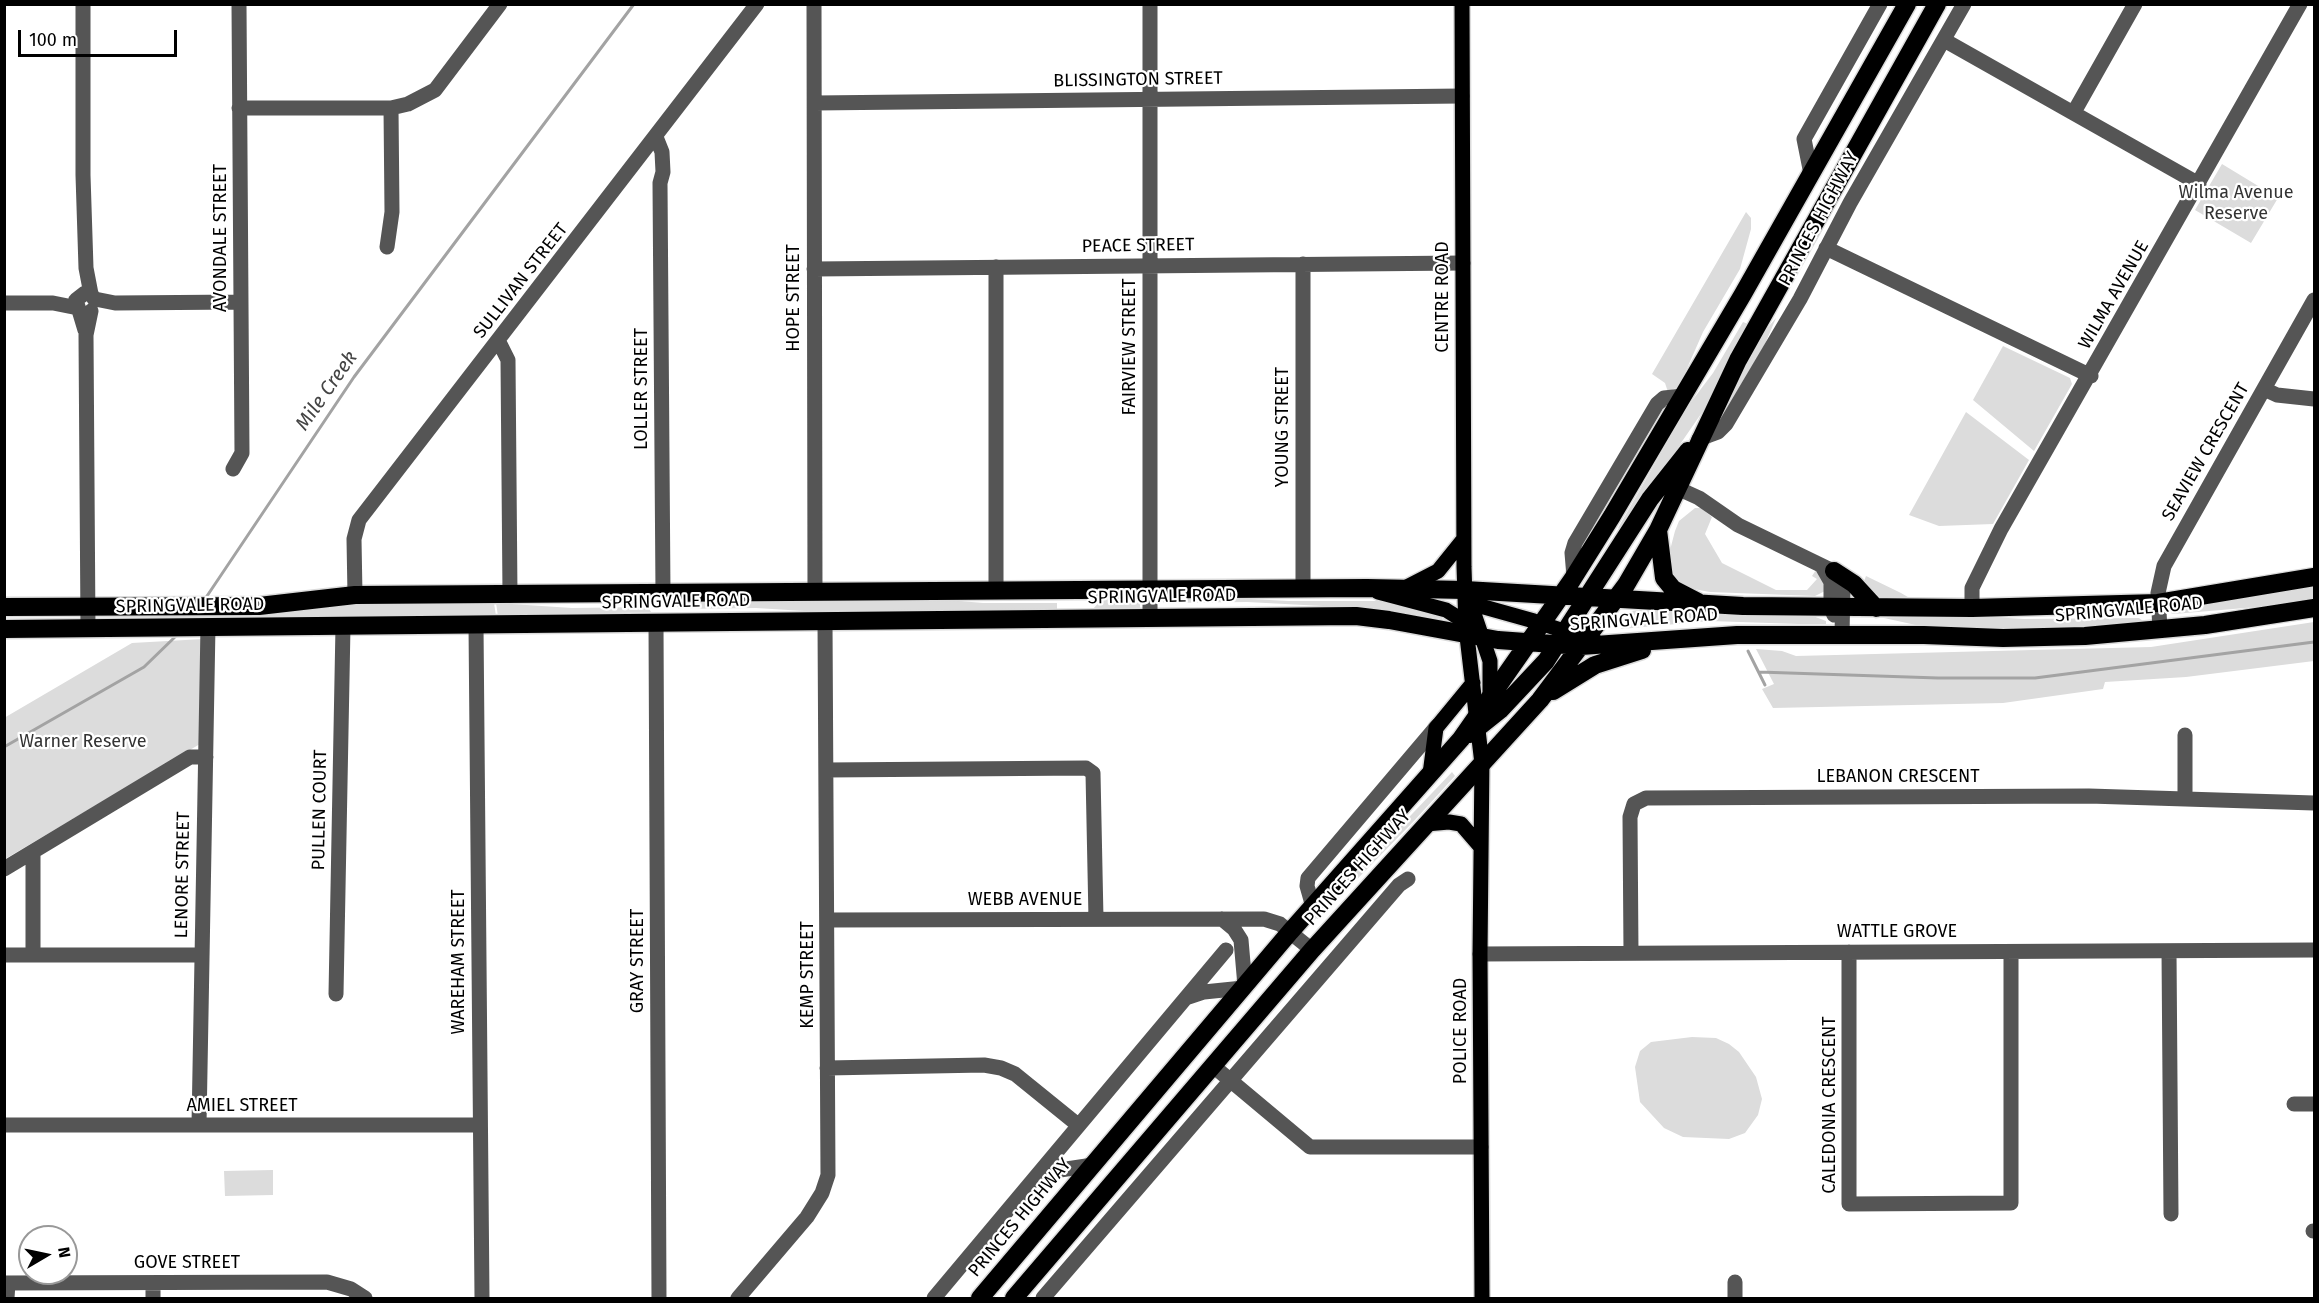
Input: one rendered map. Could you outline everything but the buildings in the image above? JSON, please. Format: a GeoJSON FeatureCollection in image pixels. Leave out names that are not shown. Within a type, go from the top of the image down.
{"type":"FeatureCollection","features":[{"type":"Feature","properties":{"kind":"highway","name":"PRINCES HIGHWAY"},"geometry":{"type":"LineString","coordinates":[[1014,1299],[1312,950],[1590,643],[1658,530],[1738,360],[1937,4]]}},
{"type":"Feature","properties":{"kind":"highway","name":"PRINCES HIGHWAY"},"geometry":{"type":"LineString","coordinates":[[1475,728],[1491,697],[1574,577],[1683,396],[1906,5]]}},
{"type":"Feature","properties":{"kind":"highway"},"geometry":{"type":"LineString","coordinates":[[1786,219],[1809,233]]}},
{"type":"Feature","properties":{"kind":"highway","name":"PRINCES HIGHWAY"},"geometry":{"type":"LineString","coordinates":[[980,1299],[1290,932],[1430,774],[1557,646],[1660,485],[1698,441]]}},
{"type":"Feature","properties":{"kind":"highway"},"geometry":{"type":"LineString","coordinates":[[1658,530],[1660,564],[1665,580],[1676,591],[1702,604]]}},
{"type":"Feature","properties":{"kind":"highway"},"geometry":{"type":"LineString","coordinates":[[1826,568],[1854,584],[1876,608]]}},
{"type":"Feature","properties":{"kind":"highway","name":"SPRINGVALE ROAD"},"geometry":{"type":"LineString","coordinates":[[4,607],[218,607],[292,603],[355,595],[1366,588],[1465,590],[1702,604],[1837,608],[1972,608],[2158,603],[2314,577]]}},
{"type":"Feature","properties":{"kind":"highway"},"geometry":{"type":"LineString","coordinates":[[656,623],[663,594]]}},
{"type":"Feature","properties":{"kind":"highway","name":"SPRINGVALE ROAD"},"geometry":{"type":"LineString","coordinates":[[4,630],[206,626],[1356,616],[1472,631],[1529,644],[1557,646],[1669,641],[1737,635],[2036,638],[2160,630],[2314,608]]}},
{"type":"Feature","properties":{"kind":"highway"},"geometry":{"type":"LineString","coordinates":[[1540,700],[1595,665],[1669,641]]}},
{"type":"Feature","properties":{"kind":"main road","name":"CENTRE ROAD"},"geometry":{"type":"LineString","coordinates":[[1462,4],[1463,540],[1465,590],[1472,631],[1475,728]]}},
{"type":"Feature","properties":{"kind":"main road"},"geometry":{"type":"LineString","coordinates":[[1403,589],[1438,570],[1463,540]]}},
{"type":"Feature","properties":{"kind":"main road"},"geometry":{"type":"LineString","coordinates":[[1366,588],[1446,610],[1472,631]]}},
{"type":"Feature","properties":{"kind":"main road","name":"CENTRE ROAD"},"geometry":{"type":"LineString","coordinates":[[1465,590],[1472,631],[1491,669],[1491,697]]}},
{"type":"Feature","properties":{"kind":"main road"},"geometry":{"type":"LineString","coordinates":[[1465,590],[1484,607],[1543,623],[1557,646]]}},
{"type":"Feature","properties":{"kind":"main road"},"geometry":{"type":"LineString","coordinates":[[1430,774],[1437,726],[1473,683]]}},
{"type":"Feature","properties":{"kind":"main road","name":"POLICE ROAD"},"geometry":{"type":"LineString","coordinates":[[1475,728],[1482,764],[1480,846],[1482,1299]]}},
{"type":"Feature","properties":{"kind":"main road"},"geometry":{"type":"LineString","coordinates":[[1426,824],[1449,822],[1461,824],[1480,846]]}},
{"type":"Feature","properties":{"kind":"street"},"geometry":{"type":"LineString","coordinates":[[83,4],[88,629]]}},
{"type":"Feature","properties":{"kind":"street","name":"AVONDALE STREET"},"geometry":{"type":"LineString","coordinates":[[233,469],[242,453],[239,4]]}},
{"type":"Feature","properties":{"kind":"street"},"geometry":{"type":"LineString","coordinates":[[239,108],[391,108],[408,104],[435,90],[500,4]]}},
{"type":"Feature","properties":{"kind":"street","name":"SULLIVAN STREET"},"geometry":{"type":"LineString","coordinates":[[355,595],[354,539],[359,520],[499,342],[757,4]]}},
{"type":"Feature","properties":{"kind":"street","name":"HOPE STREET"},"geometry":{"type":"LineString","coordinates":[[814,4],[815,592]]}},
{"type":"Feature","properties":{"kind":"street","name":"FAIRVIEW STREET"},"geometry":{"type":"LineString","coordinates":[[1150,4],[1150,618]]}},
{"type":"Feature","properties":{"kind":"street","name":"PRINCES HIGHWAY"},"geometry":{"type":"LineString","coordinates":[[1811,174],[1803,139],[1880,4]]}},
{"type":"Feature","properties":{"kind":"street","name":"PRINCES HIGHWAY"},"geometry":{"type":"LineString","coordinates":[[1698,441],[1718,432],[1726,424],[1800,299],[1826,248],[1964,4]]}},
{"type":"Feature","properties":{"kind":"street"},"geometry":{"type":"LineString","coordinates":[[2074,112],[2134,4]]}},
{"type":"Feature","properties":{"kind":"street","name":"WILMA AVENUE"},"geometry":{"type":"LineString","coordinates":[[1972,608],[1972,588],[1983,562],[2091,376],[2300,4]]}},
{"type":"Feature","properties":{"kind":"street"},"geometry":{"type":"LineString","coordinates":[[1944,40],[2199,184]]}},
{"type":"Feature","properties":{"kind":"street","name":"BLISSINGTON STREET"},"geometry":{"type":"LineString","coordinates":[[815,103],[1462,96]]}},
{"type":"Feature","properties":{"kind":"street"},"geometry":{"type":"LineString","coordinates":[[387,247],[392,212],[391,108]]}},
{"type":"Feature","properties":{"kind":"street","name":"LOLLER STREET"},"geometry":{"type":"LineString","coordinates":[[656,137],[662,152],[660,183],[663,594]]}},
{"type":"Feature","properties":{"kind":"street"},"geometry":{"type":"LineString","coordinates":[[642,156],[654,167],[660,183]]}},
{"type":"Feature","properties":{"kind":"street"},"geometry":{"type":"LineString","coordinates":[[1826,248],[2091,376]]}},
{"type":"Feature","properties":{"kind":"street","name":"PEACE STREET"},"geometry":{"type":"LineString","coordinates":[[814,269],[1463,263]]}},
{"type":"Feature","properties":{"kind":"street","name":"YOUNG STREET"},"geometry":{"type":"LineString","coordinates":[[1303,264],[1303,589]]}},
{"type":"Feature","properties":{"kind":"street"},"geometry":{"type":"LineString","coordinates":[[996,267],[996,591]]}},
{"type":"Feature","properties":{"kind":"street","name":"SEAVIEW CRESCENT"},"geometry":{"type":"LineString","coordinates":[[2160,630],[2158,603],[2164,566],[2314,300]]}},
{"type":"Feature","properties":{"kind":"street"},"geometry":{"type":"LineString","coordinates":[[4,303],[241,302]]}},
{"type":"Feature","properties":{"kind":"street"},"geometry":{"type":"LineString","coordinates":[[499,342],[508,360],[510,595]]}},
{"type":"Feature","properties":{"kind":"street"},"geometry":{"type":"LineString","coordinates":[[2260,395],[2310,399]]}},
{"type":"Feature","properties":{"kind":"street"},"geometry":{"type":"LineString","coordinates":[[1677,488],[1701,499],[1733,523],[1826,568],[1843,583],[1837,608],[1842,635]]}},
{"type":"Feature","properties":{"kind":"street","name":"KEMP STREET"},"geometry":{"type":"LineString","coordinates":[[738,1299],[807,1217],[822,1193],[828,1175],[825,621]]}},
{"type":"Feature","properties":{"kind":"street","name":"GRAY STREET"},"geometry":{"type":"LineString","coordinates":[[656,623],[659,1299]]}},
{"type":"Feature","properties":{"kind":"street","name":"WAREHAM STREET"},"geometry":{"type":"LineString","coordinates":[[476,625],[482,1299]]}},
{"type":"Feature","properties":{"kind":"street","name":"LENORE STREET"},"geometry":{"type":"LineString","coordinates":[[199,1125],[206,757],[206,626]]}},
{"type":"Feature","properties":{"kind":"street","name":"PULLEN COURT"},"geometry":{"type":"LineString","coordinates":[[336,994],[343,626]]}},
{"type":"Feature","properties":{"kind":"street","name":"PRINCES HIGHWAY"},"geometry":{"type":"LineString","coordinates":[[1313,907],[1306,883],[1308,878],[1437,726]]}},
{"type":"Feature","properties":{"kind":"street"},"geometry":{"type":"LineString","coordinates":[[2185,735],[2185,799]]}},
{"type":"Feature","properties":{"kind":"street"},"geometry":{"type":"LineString","coordinates":[[4,869],[190,757],[206,757]]}},
{"type":"Feature","properties":{"kind":"street"},"geometry":{"type":"LineString","coordinates":[[826,770],[1086,768],[1093,773],[1096,919]]}},
{"type":"Feature","properties":{"kind":"street","name":"LEBANON CRESCENT"},"geometry":{"type":"LineString","coordinates":[[1631,953],[1630,817],[1634,804],[1646,798],[2089,796],[2314,803]]}},
{"type":"Feature","properties":{"kind":"street"},"geometry":{"type":"LineString","coordinates":[[33,853],[33,955]]}},
{"type":"Feature","properties":{"kind":"street"},"geometry":{"type":"LineString","coordinates":[[1044,1299],[1399,885],[1408,879]]}},
{"type":"Feature","properties":{"kind":"street","name":"WEBB AVENUE"},"geometry":{"type":"LineString","coordinates":[[827,920],[1269,920],[1277,922],[1312,950]]}},
{"type":"Feature","properties":{"kind":"street"},"geometry":{"type":"LineString","coordinates":[[1186,998],[1204,992],[1244,987],[1241,940],[1234,929],[1222,920]]}},
{"type":"Feature","properties":{"kind":"street","name":"PRINCES HIGHWAY"},"geometry":{"type":"LineString","coordinates":[[934,1299],[1226,950]]}},
{"type":"Feature","properties":{"kind":"street","name":"WATTLE GROVE"},"geometry":{"type":"LineString","coordinates":[[1480,954],[2314,950]]}},
{"type":"Feature","properties":{"kind":"street"},"geometry":{"type":"LineString","coordinates":[[2169,951],[2171,1214]]}},
{"type":"Feature","properties":{"kind":"street","name":"CALEDONIA CRESCENT"},"geometry":{"type":"LineString","coordinates":[[1849,952],[1849,1204],[2012,1203],[2011,952]]}},
{"type":"Feature","properties":{"kind":"street"},"geometry":{"type":"LineString","coordinates":[[4,955],[201,955]]}},
{"type":"Feature","properties":{"kind":"street"},"geometry":{"type":"LineString","coordinates":[[827,1068],[984,1065],[1001,1068],[1015,1074],[1078,1125]]}},
{"type":"Feature","properties":{"kind":"street"},"geometry":{"type":"LineString","coordinates":[[1212,1065],[1300,1140],[1314,1148],[1481,1147]]}},
{"type":"Feature","properties":{"kind":"street"},"geometry":{"type":"LineString","coordinates":[[2294,1104],[2314,1104]]}},
{"type":"Feature","properties":{"kind":"street","name":"AMIEL STREET"},"geometry":{"type":"LineString","coordinates":[[4,1125],[479,1125]]}},
{"type":"Feature","properties":{"kind":"street","name":"PRINCES HIGHWAY"},"geometry":{"type":"LineString","coordinates":[[1040,1173],[1093,1166]]}},
{"type":"Feature","properties":{"kind":"street","name":"GOVE STREET"},"geometry":{"type":"LineString","coordinates":[[7,1288],[153,1291],[327,1282],[348,1288],[365,1299]]}},
{"type":"Feature","properties":{"kind":"street"},"geometry":{"type":"LineString","coordinates":[[1735,1282],[1735,1299]]}},
{"type":"Feature","properties":{"kind":"green space","name":"Wilma Avenue Reserve"},"geometry":{"type":"Polygon","coordinates":[[[2222,164],[2278,198],[2251,243],[2195,210],[2222,164]]]}},
{"type":"Feature","properties":{"kind":"green space"},"geometry":{"type":"Polygon","coordinates":[[[1746,212],[1751,218],[1751,229],[1740,269],[1703,332],[1681,382],[1678,387],[1668,392],[1665,383],[1652,374],[1746,212]]]}},
{"type":"Feature","properties":{"kind":"green space"},"geometry":{"type":"Polygon","coordinates":[[[1776,318],[1765,344],[1717,427],[1738,379],[1763,333],[1776,318]]]}},
{"type":"Feature","properties":{"kind":"green space"},"geometry":{"type":"Polygon","coordinates":[[[1743,322],[1748,324],[1703,411],[1623,527],[1618,528],[1688,406],[1713,373],[1743,322]]]}},
{"type":"Feature","properties":{"kind":"green space"},"geometry":{"type":"Polygon","coordinates":[[[2003,346],[2070,378],[2072,384],[2034,451],[1973,400],[2003,346]]]}},
{"type":"Feature","properties":{"kind":"green space"},"geometry":{"type":"Polygon","coordinates":[[[1966,412],[2029,460],[1993,524],[1939,526],[1909,515],[1966,412]]]}},
{"type":"Feature","properties":{"kind":"green space"},"geometry":{"type":"Polygon","coordinates":[[[1695,508],[1701,508],[1712,517],[1705,534],[1722,563],[1776,590],[1807,590],[1817,579],[1812,576],[1816,570],[1824,574],[1825,591],[1815,596],[1710,592],[1688,588],[1670,578],[1669,554],[1675,531],[1679,521],[1695,508]]]}},
{"type":"Feature","properties":{"kind":"green space"},"geometry":{"type":"Polygon","coordinates":[[[1866,576],[1913,600],[1878,599],[1863,584],[1866,576]]]}},
{"type":"Feature","properties":{"kind":"green space"},"geometry":{"type":"Polygon","coordinates":[[[2314,585],[2314,599],[2280,605],[2174,614],[2166,610],[2314,585]]]}},
{"type":"Feature","properties":{"kind":"green space"},"geometry":{"type":"Polygon","coordinates":[[[1135,597],[1140,601],[1140,609],[1092,610],[1102,599],[1135,597]]]}},
{"type":"Feature","properties":{"kind":"green space"},"geometry":{"type":"Polygon","coordinates":[[[1211,597],[1289,601],[1382,601],[1443,615],[1442,619],[1361,608],[1247,602],[1164,603],[1162,600],[1164,598],[1211,597]]]}},
{"type":"Feature","properties":{"kind":"green space"},"geometry":{"type":"Polygon","coordinates":[[[937,599],[983,603],[1057,603],[1057,610],[837,613],[756,608],[679,609],[676,605],[680,601],[937,599]]]}},
{"type":"Feature","properties":{"kind":"green space"},"geometry":{"type":"Polygon","coordinates":[[[494,603],[496,616],[209,620],[213,613],[332,604],[494,603]]]}},
{"type":"Feature","properties":{"kind":"green space"},"geometry":{"type":"Polygon","coordinates":[[[496,603],[572,608],[648,607],[651,612],[498,616],[496,603]]]}},
{"type":"Feature","properties":{"kind":"green space"},"geometry":{"type":"Polygon","coordinates":[[[1632,611],[1813,616],[1826,621],[1826,624],[1710,621],[1621,629],[1632,611]]]}},
{"type":"Feature","properties":{"kind":"green space"},"geometry":{"type":"Polygon","coordinates":[[[1960,615],[2024,619],[2139,618],[2143,621],[2125,625],[2006,630],[1925,627],[1884,618],[1960,615]]]}},
{"type":"Feature","properties":{"kind":"green space"},"geometry":{"type":"Polygon","coordinates":[[[2314,622],[2314,661],[2186,677],[2105,682],[2103,689],[2003,703],[1773,708],[1762,689],[1774,684],[1756,649],[1782,651],[1796,656],[2151,647],[2314,622]]]}},
{"type":"Feature","properties":{"kind":"green space","name":"Warner Reserve"},"geometry":{"type":"Polygon","coordinates":[[[203,639],[200,744],[5,859],[4,718],[132,643],[203,639]]]}},
{"type":"Feature","properties":{"kind":"green space"},"geometry":{"type":"Polygon","coordinates":[[[1452,772],[1455,776],[1414,821],[1318,919],[1314,917],[1452,772]]]}},
{"type":"Feature","properties":{"kind":"green space"},"geometry":{"type":"Polygon","coordinates":[[[1692,1037],[1716,1038],[1729,1044],[1739,1052],[1756,1077],[1762,1099],[1758,1115],[1745,1133],[1729,1139],[1683,1137],[1664,1128],[1640,1102],[1635,1067],[1640,1051],[1651,1042],[1692,1037]]]}},
{"type":"Feature","properties":{"kind":"green space"},"geometry":{"type":"Polygon","coordinates":[[[273,1170],[273,1195],[225,1196],[224,1171],[273,1170]]]}},
{"type":"Feature","properties":{"kind":"waterway","name":"Mile Creek"},"geometry":{"type":"LineString","coordinates":[[205,599],[354,377],[634,4]]}},
{"type":"Feature","properties":{"kind":"waterway","name":"Mile Creek"},"geometry":{"type":"LineString","coordinates":[[4,747],[144,667],[177,635]]}},
{"type":"Feature","properties":{"kind":"waterway"},"geometry":{"type":"LineString","coordinates":[[1759,672],[1938,678],[2035,678],[2314,642]]}},
{"type":"Feature","properties":{"kind":"waterway"},"geometry":{"type":"LineString","coordinates":[[1748,651],[1765,685]]}}]}
